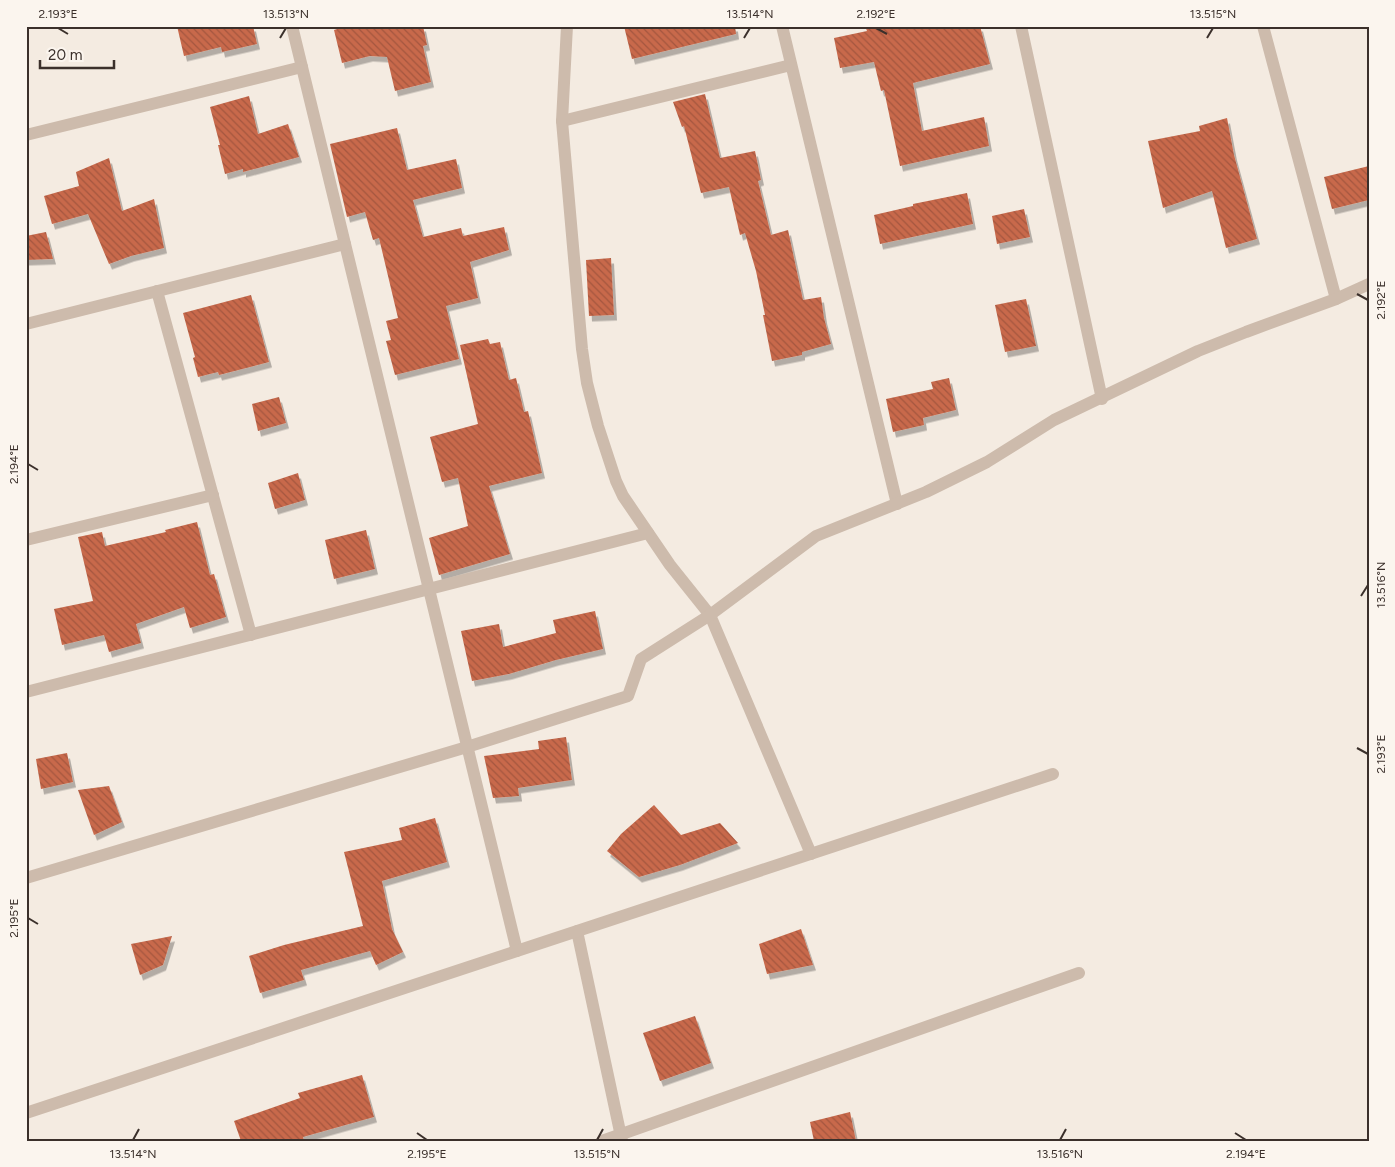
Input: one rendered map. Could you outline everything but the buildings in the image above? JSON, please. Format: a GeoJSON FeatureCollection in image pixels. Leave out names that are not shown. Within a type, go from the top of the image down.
{"type":"FeatureCollection","features":[{"type":"Feature","properties":{"kind":"street"},"geometry":{"type":"LineString","coordinates":[[292,26],[517,951]]}},
{"type":"Feature","properties":{"kind":"street"},"geometry":{"type":"LineString","coordinates":[[566,26],[562,121],[582,349],[587,383],[598,426],[616,481],[623,496],[670,565],[710,615],[811,854]]}},
{"type":"Feature","properties":{"kind":"street"},"geometry":{"type":"LineString","coordinates":[[782,26],[898,504]]}},
{"type":"Feature","properties":{"kind":"street"},"geometry":{"type":"LineString","coordinates":[[1021,26],[1102,399]]}},
{"type":"Feature","properties":{"kind":"street"},"geometry":{"type":"LineString","coordinates":[[1263,26],[1336,299]]}},
{"type":"Feature","properties":{"kind":"street"},"geometry":{"type":"LineString","coordinates":[[562,121],[791,65]]}},
{"type":"Feature","properties":{"kind":"street"},"geometry":{"type":"LineString","coordinates":[[26,135],[302,67]]}},
{"type":"Feature","properties":{"kind":"street"},"geometry":{"type":"LineString","coordinates":[[26,324],[345,244]]}},
{"type":"Feature","properties":{"kind":"street"},"geometry":{"type":"LineString","coordinates":[[26,878],[467,747],[628,696],[641,659],[710,615],[816,536],[898,504],[987,462],[1054,420],[1102,399],[1198,351],[1336,299],[1369,284]]}},
{"type":"Feature","properties":{"kind":"street"},"geometry":{"type":"LineString","coordinates":[[157,291],[251,635]]}},
{"type":"Feature","properties":{"kind":"street"},"geometry":{"type":"LineString","coordinates":[[26,540],[213,495]]}},
{"type":"Feature","properties":{"kind":"street"},"geometry":{"type":"LineString","coordinates":[[26,692],[648,533]]}},
{"type":"Feature","properties":{"kind":"street"},"geometry":{"type":"LineString","coordinates":[[26,1113],[1053,774]]}},
{"type":"Feature","properties":{"kind":"street"},"geometry":{"type":"LineString","coordinates":[[577,931],[622,1138]]}},
{"type":"Feature","properties":{"kind":"street"},"geometry":{"type":"LineString","coordinates":[[602,1141],[622,1138],[1079,973]]}}]}
